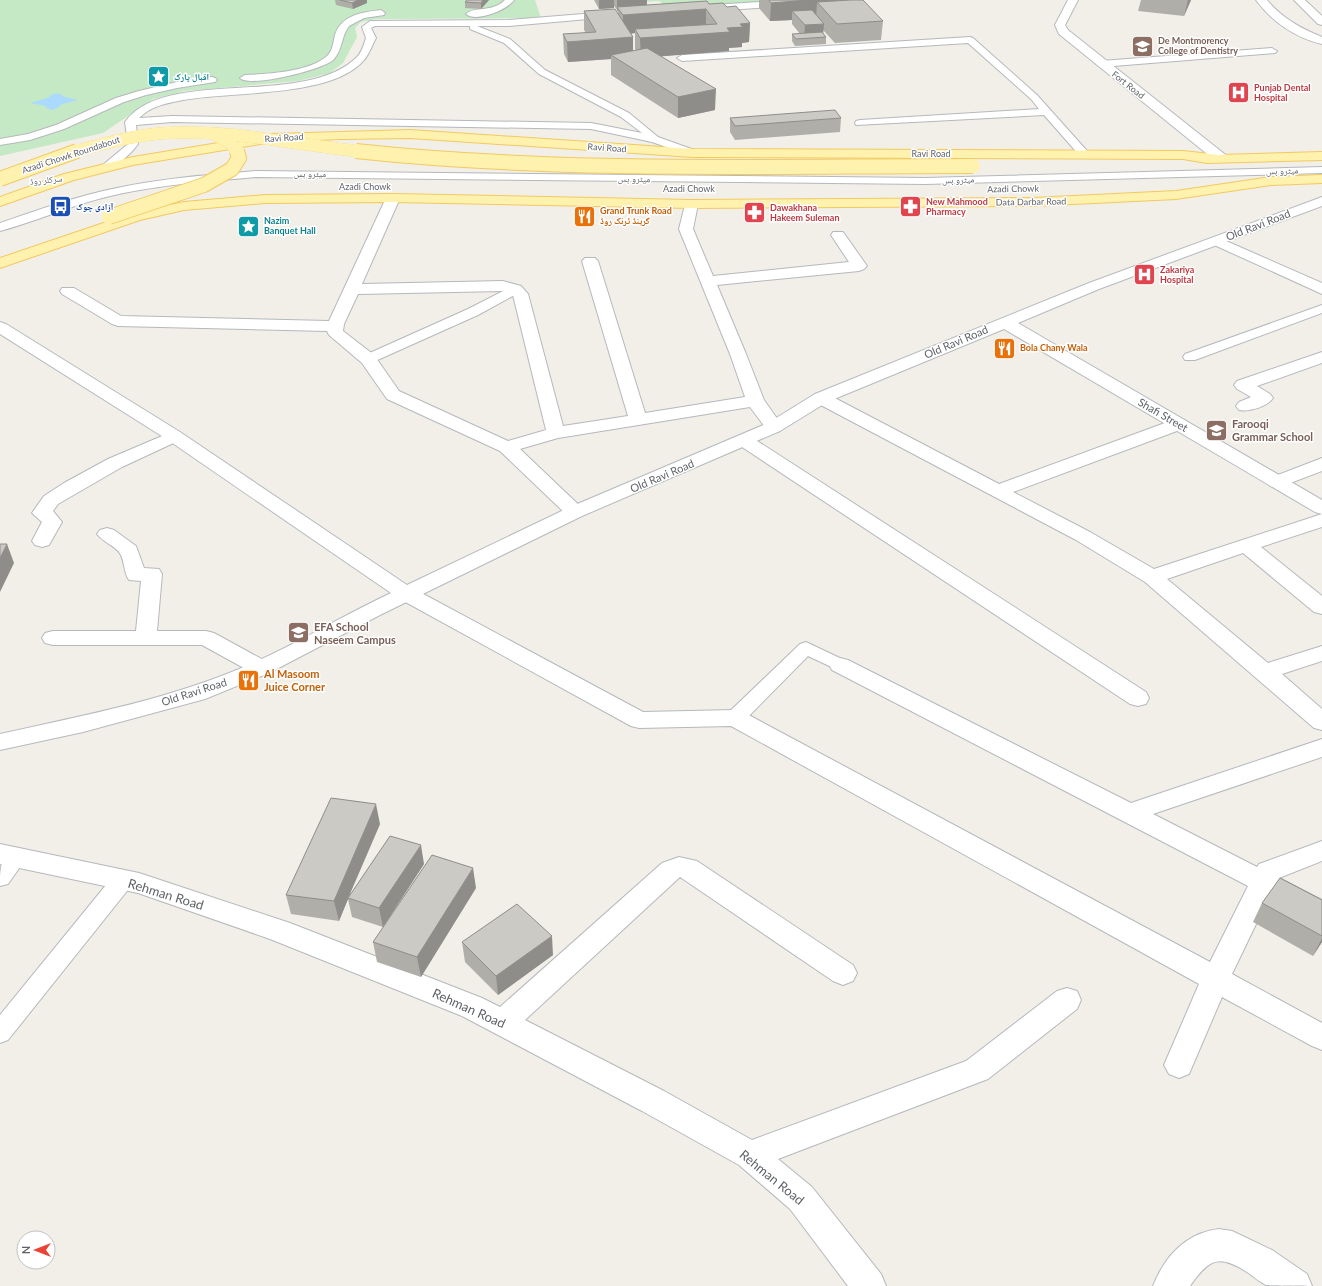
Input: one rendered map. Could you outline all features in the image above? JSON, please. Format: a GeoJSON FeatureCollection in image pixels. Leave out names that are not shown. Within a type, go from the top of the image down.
{"type":"FeatureCollection","features":[{"type":"Feature","properties":{"kind":"main road","name":"Azadi Chowk Roundabout"},"geometry":{"type":"LineString","coordinates":[[0,179],[121,139],[167,133],[215,134]]}},
{"type":"Feature","properties":{"kind":"main road"},"geometry":{"type":"LineString","coordinates":[[215,134],[404,156],[524,164],[662,167],[973,166],[1322,156]]}},
{"type":"Feature","properties":{"kind":"main road"},"geometry":{"type":"LineString","coordinates":[[0,254],[204,185],[232,169],[239,158],[238,151],[231,143],[215,134]]}},
{"type":"Feature","properties":{"kind":"main road","name":"Ravi Road"},"geometry":{"type":"LineString","coordinates":[[0,202],[69,177],[103,169],[133,162],[272,138],[410,134],[626,149],[694,152],[1183,155],[1222,159]]}},
{"type":"Feature","properties":{"kind":"main road","name":"سرکلر روڈ"},"geometry":{"type":"LineString","coordinates":[[0,183],[69,177]]}},
{"type":"Feature","properties":{"kind":"main road","name":"Data Darbar Road"},"geometry":{"type":"LineString","coordinates":[[691,204],[925,203],[1109,200],[1176,195],[1271,181],[1320,179]]}},
{"type":"Feature","properties":{"kind":"main road","name":"Azadi Chowk"},"geometry":{"type":"LineString","coordinates":[[109,216],[234,190],[284,187],[946,191],[1271,181]]}},
{"type":"Feature","properties":{"kind":"main road"},"geometry":{"type":"LineString","coordinates":[[0,263],[136,216],[184,206],[265,199],[393,198],[691,204]]}},
{"type":"Feature","properties":{"kind":"street","name":"Fort Road"},"geometry":{"type":"LineString","coordinates":[[1073,0],[1060,25],[1062,32],[1222,159]]}},
{"type":"Feature","properties":{"kind":"street"},"geometry":{"type":"LineString","coordinates":[[1261,0],[1275,17],[1291,28],[1322,41]]}},
{"type":"Feature","properties":{"kind":"street"},"geometry":{"type":"LineString","coordinates":[[1299,0],[1322,22]]}},
{"type":"Feature","properties":{"kind":"street"},"geometry":{"type":"LineString","coordinates":[[393,198],[336,326],[335,332],[368,359],[393,395],[507,447],[575,512]]}},
{"type":"Feature","properties":{"kind":"street","name":"Old Ravi Road"},"geometry":{"type":"LineString","coordinates":[[0,742],[83,724],[197,693],[261,668],[406,594],[575,512],[774,428],[822,398],[1106,281],[1322,201]]}},
{"type":"Feature","properties":{"kind":"street"},"geometry":{"type":"LineString","coordinates":[[691,204],[686,229],[738,354],[755,401],[774,428]]}},
{"type":"Feature","properties":{"kind":"street"},"geometry":{"type":"LineString","coordinates":[[708,281],[859,266],[838,235]]}},
{"type":"Feature","properties":{"kind":"street"},"geometry":{"type":"LineString","coordinates":[[1217,241],[1322,289]]}},
{"type":"Feature","properties":{"kind":"street"},"geometry":{"type":"LineString","coordinates":[[590,261],[638,419]]}},
{"type":"Feature","properties":{"kind":"street"},"geometry":{"type":"LineString","coordinates":[[353,289],[503,286],[515,288],[520,294],[556,433]]}},
{"type":"Feature","properties":{"kind":"street"},"geometry":{"type":"LineString","coordinates":[[68,291],[118,321],[336,326]]}},
{"type":"Feature","properties":{"kind":"street","name":"Shafi Street"},"geometry":{"type":"LineString","coordinates":[[1004,322],[1322,508]]}},
{"type":"Feature","properties":{"kind":"street"},"geometry":{"type":"LineString","coordinates":[[0,327],[174,436],[406,594],[639,720],[735,718],[1216,978],[1322,1037]]}},
{"type":"Feature","properties":{"kind":"street"},"geometry":{"type":"LineString","coordinates":[[1244,406],[1264,398],[1243,385],[1322,357]]}},
{"type":"Feature","properties":{"kind":"street"},"geometry":{"type":"LineString","coordinates":[[822,398],[1083,536],[1152,577],[1322,722]]}},
{"type":"Feature","properties":{"kind":"street"},"geometry":{"type":"LineString","coordinates":[[507,447],[556,433],[755,401]]}},
{"type":"Feature","properties":{"kind":"street"},"geometry":{"type":"LineString","coordinates":[[997,491],[1178,424]]}},
{"type":"Feature","properties":{"kind":"street"},"geometry":{"type":"LineString","coordinates":[[42,541],[52,522],[48,516],[42,513],[51,500],[71,487],[115,463],[174,436]]}},
{"type":"Feature","properties":{"kind":"street"},"geometry":{"type":"LineString","coordinates":[[745,441],[1138,698]]}},
{"type":"Feature","properties":{"kind":"street"},"geometry":{"type":"LineString","coordinates":[[1277,482],[1322,464]]}},
{"type":"Feature","properties":{"kind":"street"},"geometry":{"type":"LineString","coordinates":[[1152,577],[1322,520]]}},
{"type":"Feature","properties":{"kind":"street"},"geometry":{"type":"LineString","coordinates":[[107,534],[130,550],[136,575],[152,574],[146,636]]}},
{"type":"Feature","properties":{"kind":"street"},"geometry":{"type":"LineString","coordinates":[[1246,545],[1322,607]]}},
{"type":"Feature","properties":{"kind":"street"},"geometry":{"type":"LineString","coordinates":[[53,638],[146,636],[206,638],[261,668]]}},
{"type":"Feature","properties":{"kind":"street"},"geometry":{"type":"LineString","coordinates":[[1265,672],[1322,653]]}},
{"type":"Feature","properties":{"kind":"street"},"geometry":{"type":"LineString","coordinates":[[840,665],[1322,912]]}},
{"type":"Feature","properties":{"kind":"street"},"geometry":{"type":"LineString","coordinates":[[1129,813],[1322,748]]}},
{"type":"Feature","properties":{"kind":"street"},"geometry":{"type":"LineString","coordinates":[[1179,1065],[1216,978],[1268,871],[1322,851]]}},
{"type":"Feature","properties":{"kind":"street","name":"Rehman Road"},"geometry":{"type":"LineString","coordinates":[[5,863],[139,883],[280,931],[472,1007],[653,1101],[750,1155],[801,1198],[869,1286]]}},
{"type":"Feature","properties":{"kind":"street"},"geometry":{"type":"LineString","coordinates":[[502,1023],[671,870],[679,867],[688,868],[843,973]]}},
{"type":"Feature","properties":{"kind":"street"},"geometry":{"type":"LineString","coordinates":[[750,1155],[977,1070],[1067,1000]]}},
{"type":"Feature","properties":{"kind":"street"},"geometry":{"type":"LineString","coordinates":[[1170,1286],[1195,1253],[1213,1244],[1243,1250],[1295,1286]]}},
{"type":"Feature","properties":{"kind":"lane"},"geometry":{"type":"LineString","coordinates":[[427,13],[464,14],[491,12],[507,4],[510,0]]}},
{"type":"Feature","properties":{"kind":"lane"},"geometry":{"type":"LineString","coordinates":[[706,9],[832,0]]}},
{"type":"Feature","properties":{"kind":"lane"},"geometry":{"type":"LineString","coordinates":[[0,142],[23,139],[78,120],[119,101],[175,84],[277,74],[318,66],[329,60],[335,51],[342,27],[347,22],[371,14],[393,13]]}},
{"type":"Feature","properties":{"kind":"lane"},"geometry":{"type":"LineString","coordinates":[[130,122],[146,108],[178,98],[202,93],[292,86],[336,75],[352,67],[360,58],[372,35],[366,27],[373,23],[465,24],[620,14]]}},
{"type":"Feature","properties":{"kind":"lane"},"geometry":{"type":"LineString","coordinates":[[494,34],[509,22]]}},
{"type":"Feature","properties":{"kind":"lane"},"geometry":{"type":"LineString","coordinates":[[465,24],[494,34],[507,41],[542,72],[625,115],[655,139]]}},
{"type":"Feature","properties":{"kind":"lane"},"geometry":{"type":"LineString","coordinates":[[682,58],[970,40],[1047,112],[1084,154]]}},
{"type":"Feature","properties":{"kind":"lane"},"geometry":{"type":"LineString","coordinates":[[1101,64],[1272,51]]}},
{"type":"Feature","properties":{"kind":"lane"},"geometry":{"type":"LineString","coordinates":[[860,123],[1047,112]]}},
{"type":"Feature","properties":{"kind":"lane"},"geometry":{"type":"LineString","coordinates":[[591,126],[625,115]]}},
{"type":"Feature","properties":{"kind":"lane"},"geometry":{"type":"LineString","coordinates":[[130,122],[172,119],[591,126],[655,139],[694,152]]}},
{"type":"Feature","properties":{"kind":"lane"},"geometry":{"type":"LineString","coordinates":[[103,169],[126,152],[133,144],[130,122]]}},
{"type":"Feature","properties":{"kind":"lane"},"geometry":{"type":"LineString","coordinates":[[504,140],[507,125]]}},
{"type":"Feature","properties":{"kind":"lane","name":"میٹرو بس"},"geometry":{"type":"LineString","coordinates":[[0,228],[60,206],[131,188],[174,181],[256,174],[925,181],[1320,179]]}},
{"type":"Feature","properties":{"kind":"lane"},"geometry":{"type":"LineString","coordinates":[[368,359],[473,312],[515,288]]}},
{"type":"Feature","properties":{"kind":"lane"},"geometry":{"type":"LineString","coordinates":[[1190,357],[1322,309]]}},
{"type":"Feature","properties":{"kind":"lane"},"geometry":{"type":"LineString","coordinates":[[735,718],[806,648],[840,665]]}},
{"type":"Feature","properties":{"kind":"lane"},"geometry":{"type":"LineString","coordinates":[[0,1033],[122,880]]}},
{"type":"Feature","properties":{"kind":"green space","name":"اقبال پارک"},"geometry":{"type":"Polygon","coordinates":[[[0,0],[535,0],[541,18],[376,19],[361,22],[355,28],[357,37],[343,63],[330,73],[298,81],[184,91],[153,99],[103,133],[0,156],[0,0]]]}},
{"type":"Feature","properties":{"kind":"green space"},"geometry":{"type":"Polygon","coordinates":[[[623,0],[788,0],[665,8],[660,1],[641,2],[623,0]]]}},
{"type":"Feature","properties":{"kind":"water"},"geometry":{"type":"Polygon","coordinates":[[[57,93],[63,95],[61,96],[78,100],[59,105],[61,106],[52,110],[45,107],[47,106],[30,103],[51,97],[49,96],[57,93]]]}},
{"type":"Feature","properties":{"kind":"building"},"geometry":{"type":"Polygon","coordinates":[[[340,0],[358,0],[352,3],[340,0]]]}},
{"type":"Feature","properties":{"kind":"building"},"geometry":{"type":"Polygon","coordinates":[[[467,0],[483,0],[481,3],[465,2],[467,0]]]}},
{"type":"Feature","properties":{"kind":"building"},"geometry":{"type":"Polygon","coordinates":[[[769,0],[808,0],[771,3],[769,0]]]}},
{"type":"Feature","properties":{"kind":"building"},"geometry":{"type":"Polygon","coordinates":[[[863,0],[883,21],[837,24],[817,2],[863,0]]]}},
{"type":"Feature","properties":{"kind":"building"},"geometry":{"type":"Polygon","coordinates":[[[707,1],[709,4],[723,3],[727,7],[736,6],[750,23],[740,24],[743,27],[727,28],[730,32],[640,38],[635,29],[717,24],[706,9],[623,15],[617,7],[707,1]]]}},
{"type":"Feature","properties":{"kind":"building"},"geometry":{"type":"Polygon","coordinates":[[[615,9],[633,37],[567,42],[563,34],[596,32],[584,11],[615,9]]]}},
{"type":"Feature","properties":{"kind":"building"},"geometry":{"type":"Polygon","coordinates":[[[812,10],[824,24],[805,25],[792,11],[812,10]]]}},
{"type":"Feature","properties":{"kind":"building"},"geometry":{"type":"Polygon","coordinates":[[[822,32],[826,37],[796,39],[792,34],[822,32]]]}},
{"type":"Feature","properties":{"kind":"building"},"geometry":{"type":"Polygon","coordinates":[[[647,48],[716,89],[678,97],[611,55],[647,48]]]}},
{"type":"Feature","properties":{"kind":"building"},"geometry":{"type":"Polygon","coordinates":[[[835,110],[841,118],[735,126],[730,118],[835,110]]]}},
{"type":"Feature","properties":{"kind":"building"},"geometry":{"type":"Polygon","coordinates":[[[0,544],[7,544],[0,558],[0,544]]]}},
{"type":"Feature","properties":{"kind":"building"},"geometry":{"type":"Polygon","coordinates":[[[331,798],[376,804],[334,901],[286,895],[331,798]]]}},
{"type":"Feature","properties":{"kind":"building"},"geometry":{"type":"Polygon","coordinates":[[[390,836],[421,845],[379,908],[348,898],[390,836]]]}},
{"type":"Feature","properties":{"kind":"building"},"geometry":{"type":"Polygon","coordinates":[[[432,855],[473,868],[417,957],[373,942],[432,855]]]}},
{"type":"Feature","properties":{"kind":"building"},"geometry":{"type":"Polygon","coordinates":[[[1280,878],[1322,900],[1322,936],[1262,903],[1280,878]]]}},
{"type":"Feature","properties":{"kind":"building"},"geometry":{"type":"Polygon","coordinates":[[[517,904],[552,936],[496,976],[462,942],[517,904]]]}},
{"type":"Feature","properties":{"kind":"place","name":"De Montmorency College of Dentistry"},"geometry":{"type":"Point","coordinates":[1143,46]}},
{"type":"Feature","properties":{"kind":"place","name":"اقبال پارک"},"geometry":{"type":"Point","coordinates":[158,77]}},
{"type":"Feature","properties":{"kind":"place","name":"Punjab Dental Hospital"},"geometry":{"type":"Point","coordinates":[1239,93]}},
{"type":"Feature","properties":{"kind":"place","name":"آزادی چوک"},"geometry":{"type":"Point","coordinates":[60,207]}},
{"type":"Feature","properties":{"kind":"place","name":"New Mahmood Pharmacy"},"geometry":{"type":"Point","coordinates":[911,207]}},
{"type":"Feature","properties":{"kind":"place","name":"Dawakhana Hakeem Suleman"},"geometry":{"type":"Point","coordinates":[755,213]}},
{"type":"Feature","properties":{"kind":"place","name":"Grand Trunk Road گرینڈ ٹرنک روڈ"},"geometry":{"type":"Point","coordinates":[585,216]}},
{"type":"Feature","properties":{"kind":"place","name":"Nazim Banquet Hall"},"geometry":{"type":"Point","coordinates":[248,226]}},
{"type":"Feature","properties":{"kind":"place","name":"Zakariya Hospital"},"geometry":{"type":"Point","coordinates":[1145,275]}},
{"type":"Feature","properties":{"kind":"place","name":"Bola Chany Wala"},"geometry":{"type":"Point","coordinates":[1005,348]}},
{"type":"Feature","properties":{"kind":"place","name":"Farooqi Grammar School"},"geometry":{"type":"Point","coordinates":[1217,430]}},
{"type":"Feature","properties":{"kind":"place","name":"EFA School Naseem Campus"},"geometry":{"type":"Point","coordinates":[298,633]}},
{"type":"Feature","properties":{"kind":"place","name":"Al Masoom Juice Corner"},"geometry":{"type":"Point","coordinates":[249,680]}}]}
